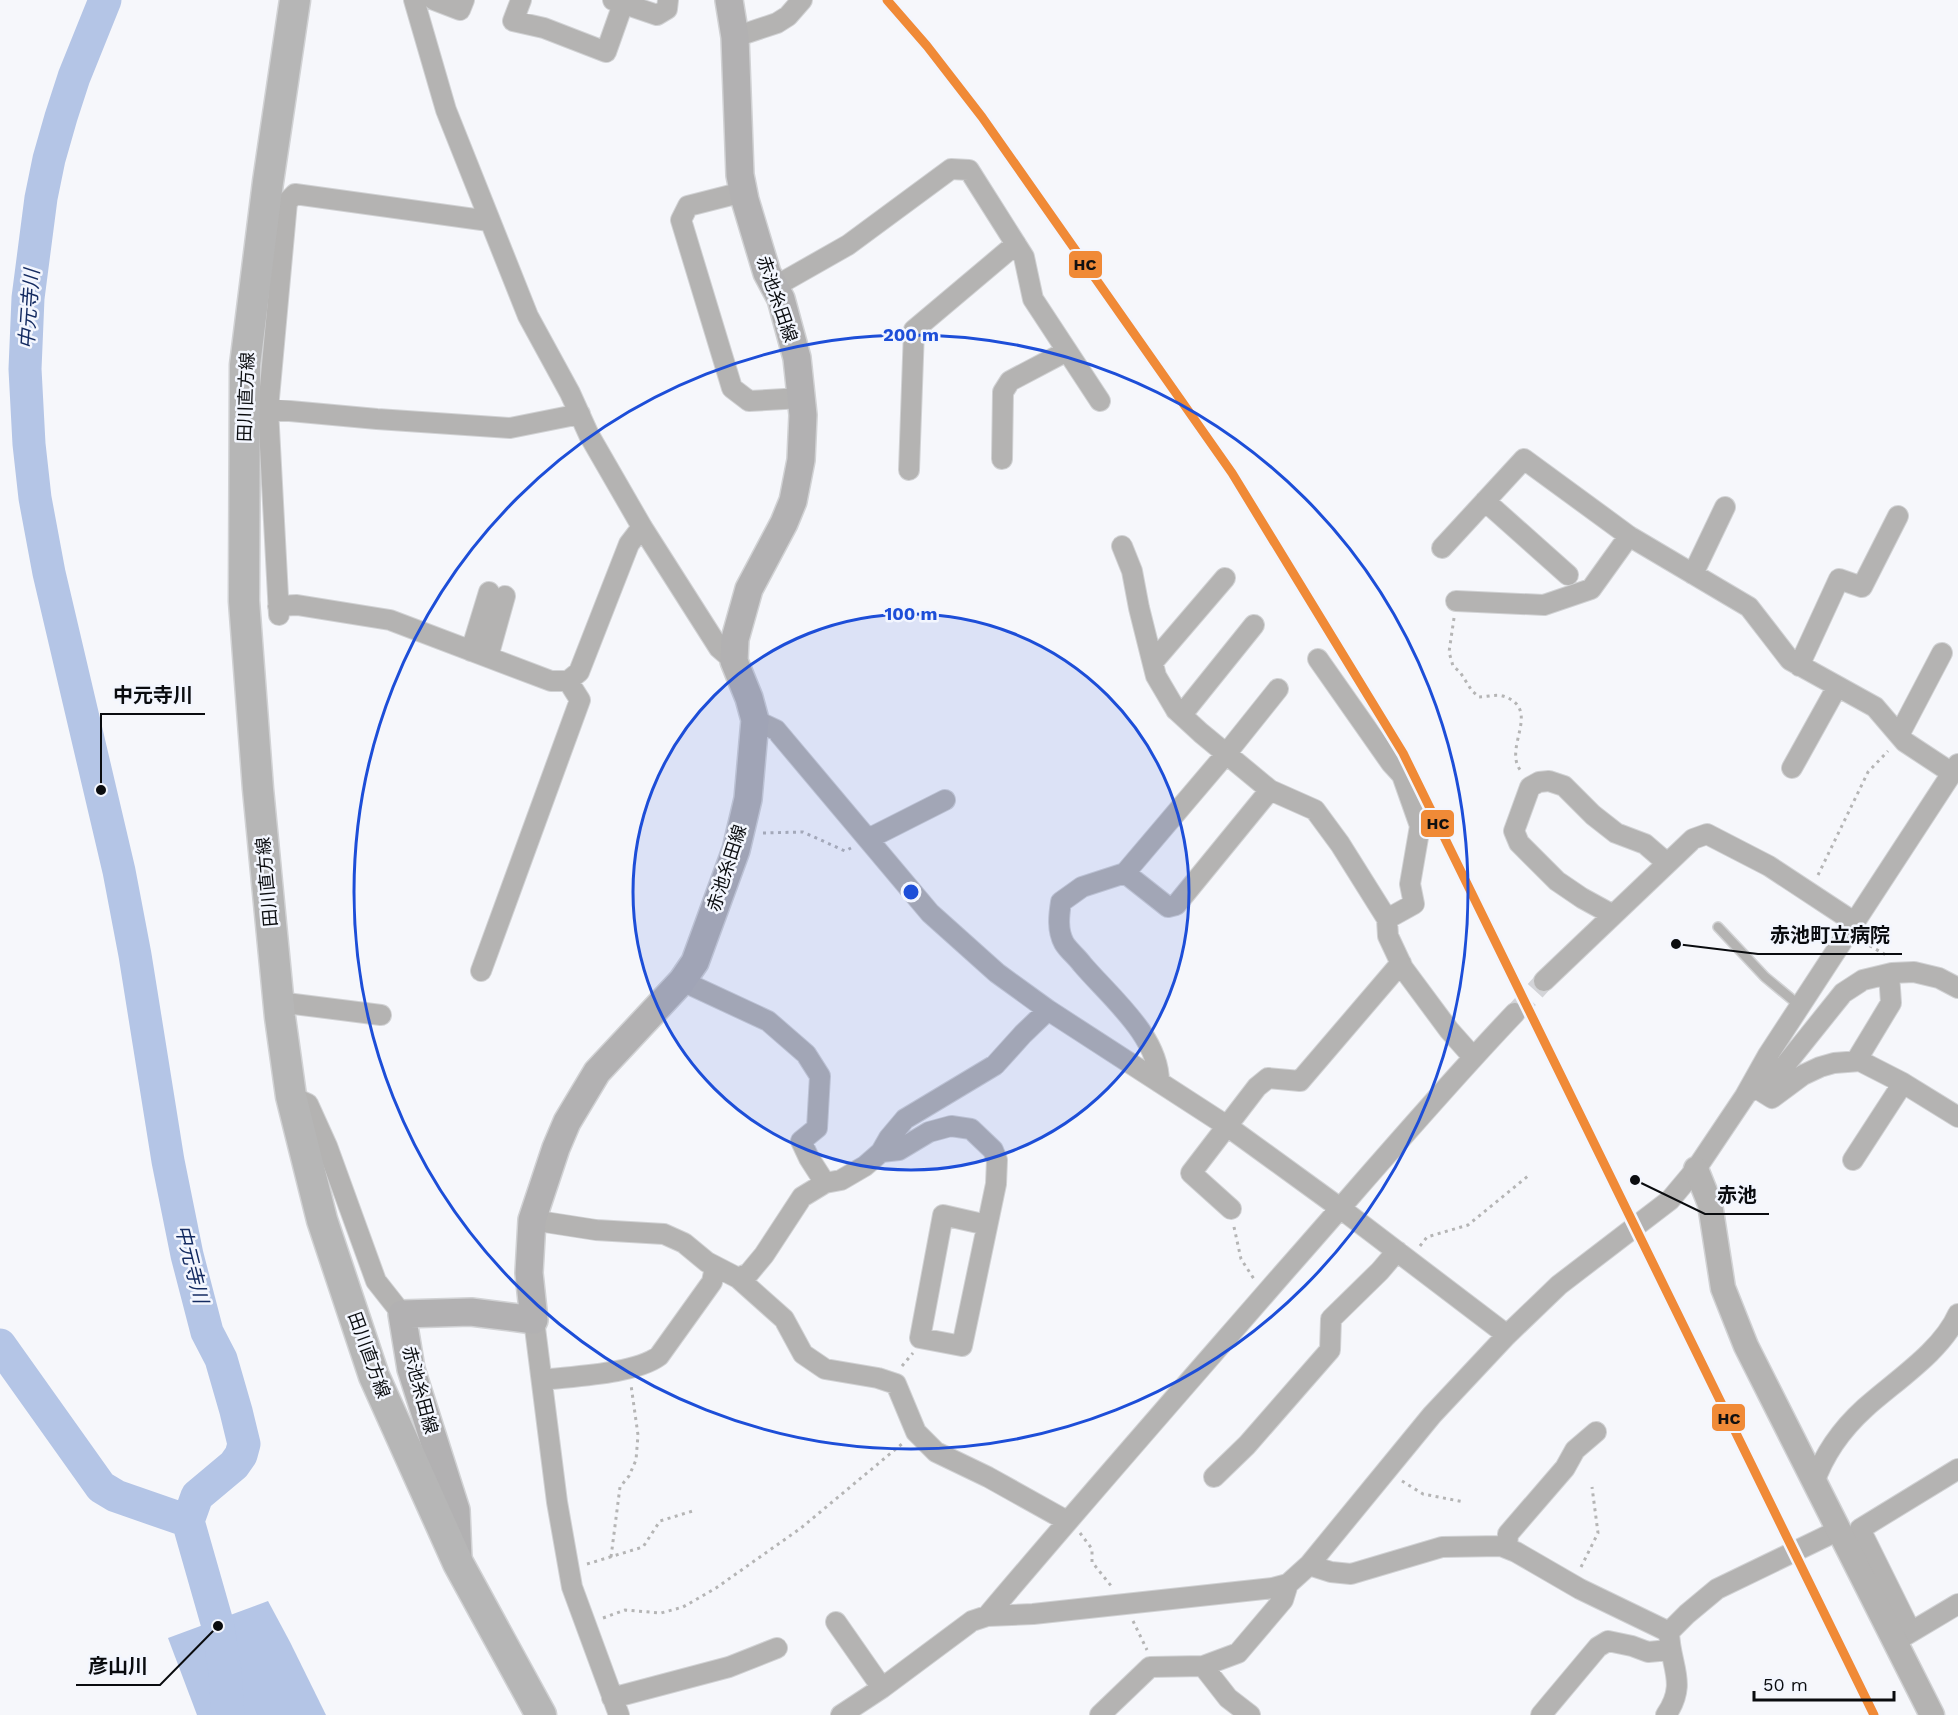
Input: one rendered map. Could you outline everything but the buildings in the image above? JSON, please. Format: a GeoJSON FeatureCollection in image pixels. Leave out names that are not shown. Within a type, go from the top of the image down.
{"type":"FeatureCollection","features":[{"type":"Feature","properties":{"kind":"main road","name":"田川直方線"},"geometry":{"type":"LineString","coordinates":[[295,0],[268,182],[245,365],[244,601],[258,789],[278,1002],[291,1096],[322,1220],[374,1376],[458,1563],[539,1714]]}},
{"type":"Feature","properties":{"kind":"main road","name":"赤池糸田線"},"geometry":{"type":"LineString","coordinates":[[534,1320],[529,1273],[532,1220],[567,1122],[597,1072],[682,981],[695,962],[736,850],[748,799],[754,720],[749,698],[734,661],[735,639],[749,589],[793,501],[801,460],[803,415],[797,358],[781,299],[767,273],[740,175],[735,37],[729,0]]}},
{"type":"Feature","properties":{"kind":"main road"},"geometry":{"type":"LineString","coordinates":[[402,1314],[471,1312],[534,1320]]}},
{"type":"Feature","properties":{"kind":"main road","name":"赤池糸田線"},"geometry":{"type":"LineString","coordinates":[[402,1314],[411,1369],[456,1510],[458,1563]]}},
{"type":"Feature","properties":{"kind":"street"},"geometry":{"type":"LineString","coordinates":[[464,0],[460,10],[422,1],[446,110],[489,221],[528,316],[570,393],[589,435],[642,527],[720,648],[734,661]]}},
{"type":"Feature","properties":{"kind":"street"},"geometry":{"type":"LineString","coordinates":[[521,0],[513,21],[544,28],[606,52],[618,2],[657,15],[667,9],[668,0]]}},
{"type":"Feature","properties":{"kind":"street"},"geometry":{"type":"LineString","coordinates":[[735,37],[777,23],[788,16],[802,0]]}},
{"type":"Feature","properties":{"kind":"street"},"geometry":{"type":"LineString","coordinates":[[774,287],[848,244],[951,169],[969,170],[1024,257],[1033,299],[1100,401]]}},
{"type":"Feature","properties":{"kind":"street"},"geometry":{"type":"LineString","coordinates":[[743,192],[688,206],[681,220],[732,388],[749,401],[802,398]]}},
{"type":"Feature","properties":{"kind":"street"},"geometry":{"type":"LineString","coordinates":[[489,221],[295,194],[287,202],[268,409],[278,610],[297,605],[390,620],[551,681],[568,681],[579,672],[629,544],[642,527]]}},
{"type":"Feature","properties":{"kind":"street"},"geometry":{"type":"LineString","coordinates":[[909,470],[914,330],[1016,244]]}},
{"type":"Feature","properties":{"kind":"street"},"geometry":{"type":"LineString","coordinates":[[1002,459],[1003,392],[1006,387],[1010,381],[1067,351]]}},
{"type":"Feature","properties":{"kind":"street"},"geometry":{"type":"LineString","coordinates":[[268,409],[377,420],[510,428],[580,414]]}},
{"type":"Feature","properties":{"kind":"street"},"geometry":{"type":"LineString","coordinates":[[841,1715],[882,1688],[972,1621],[987,1616],[1033,1614],[1273,1588],[1288,1584],[1309,1565],[1432,1415],[1507,1335],[1559,1285],[1670,1200],[1751,1092],[1768,1055],[1955,769],[1905,742],[1875,707],[1790,660],[1749,607],[1629,536],[1524,459],[1442,548]]}},
{"type":"Feature","properties":{"kind":"street"},"geometry":{"type":"LineString","coordinates":[[1485,501],[1568,575]]}},
{"type":"Feature","properties":{"kind":"street"},"geometry":{"type":"LineString","coordinates":[[1693,574],[1725,507]]}},
{"type":"Feature","properties":{"kind":"street"},"geometry":{"type":"LineString","coordinates":[[1799,666],[1839,579],[1862,586],[1898,516]]}},
{"type":"Feature","properties":{"kind":"street"},"geometry":{"type":"LineString","coordinates":[[1456,601],[1544,605],[1591,589],[1629,536]]}},
{"type":"Feature","properties":{"kind":"street"},"geometry":{"type":"LineString","coordinates":[[1122,546],[1132,570],[1156,676],[1176,710],[1270,790],[1315,810],[1340,844],[1387,919],[1388,936],[1401,963],[1449,1030],[1473,1057]]}},
{"type":"Feature","properties":{"kind":"street"},"geometry":{"type":"LineString","coordinates":[[1153,662],[1225,578]]}},
{"type":"Feature","properties":{"kind":"street"},"geometry":{"type":"LineString","coordinates":[[479,654],[497,594]]}},
{"type":"Feature","properties":{"kind":"street"},"geometry":{"type":"LineString","coordinates":[[1176,710],[1188,707],[1254,625]]}},
{"type":"Feature","properties":{"kind":"street"},"geometry":{"type":"LineString","coordinates":[[1899,735],[1942,653]]}},
{"type":"Feature","properties":{"kind":"street"},"geometry":{"type":"LineString","coordinates":[[1318,659],[1391,763],[1402,775],[1420,826],[1410,884],[1414,904],[1387,919]]}},
{"type":"Feature","properties":{"kind":"street"},"geometry":{"type":"LineString","coordinates":[[481,971],[580,700],[568,681]]}},
{"type":"Feature","properties":{"kind":"street"},"geometry":{"type":"LineString","coordinates":[[1792,768],[1837,687]]}},
{"type":"Feature","properties":{"kind":"street"},"geometry":{"type":"LineString","coordinates":[[1159,1082],[1159,1069],[1155,1055],[1131,1019],[1064,942],[1058,919],[1061,902],[1082,887],[1125,873],[1278,689]]}},
{"type":"Feature","properties":{"kind":"street"},"geometry":{"type":"LineString","coordinates":[[754,720],[776,730],[930,913],[997,973],[1048,1010],[1227,1126],[1340,1208],[1507,1335]]}},
{"type":"Feature","properties":{"kind":"street"},"geometry":{"type":"LineString","coordinates":[[1613,915],[1557,881],[1519,843],[1514,831],[1530,787],[1549,781],[1564,786],[1593,815],[1616,832],[1646,844],[1667,863]]}},
{"type":"Feature","properties":{"kind":"street"},"geometry":{"type":"LineString","coordinates":[[1125,873],[1168,907],[1176,905],[1270,790]]}},
{"type":"Feature","properties":{"kind":"street"},"geometry":{"type":"LineString","coordinates":[[868,839],[945,800]]}},
{"type":"Feature","properties":{"kind":"street"},"geometry":{"type":"LineString","coordinates":[[1544,981],[1693,839],[1707,834],[1769,866],[1811,894],[1851,927]]}},
{"type":"Feature","properties":{"kind":"street"},"geometry":{"type":"LineString","coordinates":[[1231,1209],[1191,1173],[1257,1087],[1269,1078],[1300,1081],[1401,963]]}},
{"type":"Feature","properties":{"kind":"street"},"geometry":{"type":"LineString","coordinates":[[1751,1092],[1782,1069],[1842,993],[1890,966],[1939,978],[1958,988]]}},
{"type":"Feature","properties":{"kind":"street"},"geometry":{"type":"LineString","coordinates":[[1856,1061],[1891,1003],[1890,966]]}},
{"type":"Feature","properties":{"kind":"street"},"geometry":{"type":"LineString","coordinates":[[682,981],[768,1021],[806,1054],[820,1076],[818,1128],[801,1141],[825,1183]]}},
{"type":"Feature","properties":{"kind":"street"},"geometry":{"type":"LineString","coordinates":[[278,1002],[381,1015]]}},
{"type":"Feature","properties":{"kind":"street"},"geometry":{"type":"LineString","coordinates":[[738,1278],[749,1273],[764,1256],[802,1197],[825,1183],[841,1180],[865,1166],[881,1152],[905,1119],[995,1065],[1048,1010]]}},
{"type":"Feature","properties":{"kind":"street"},"geometry":{"type":"LineString","coordinates":[[987,1616],[1340,1208],[1473,1057],[1515,1013]]}},
{"type":"Feature","properties":{"kind":"street"},"geometry":{"type":"LineString","coordinates":[[1751,1092],[1772,1098],[1803,1075],[1820,1066],[1856,1061],[1903,1083],[1958,1117]]}},
{"type":"Feature","properties":{"kind":"street"},"geometry":{"type":"LineString","coordinates":[[1853,1160],[1903,1083]]}},
{"type":"Feature","properties":{"kind":"street"},"geometry":{"type":"LineString","coordinates":[[291,1096],[308,1104],[327,1146],[376,1281],[402,1314]]}},
{"type":"Feature","properties":{"kind":"street"},"geometry":{"type":"LineString","coordinates":[[881,1152],[899,1150],[929,1132],[951,1126],[971,1129],[993,1150],[997,1160],[996,1184],[962,1346],[920,1338],[943,1215],[987,1225]]}},
{"type":"Feature","properties":{"kind":"street"},"geometry":{"type":"LineString","coordinates":[[1696,1168],[1710,1204],[1723,1288],[1746,1346],[1814,1483],[1835,1532],[1902,1637]]}},
{"type":"Feature","properties":{"kind":"street"},"geometry":{"type":"LineString","coordinates":[[532,1220],[596,1230],[664,1234],[684,1244],[716,1267],[738,1278],[784,1319],[803,1354],[825,1369],[878,1378],[896,1384],[916,1432],[936,1452],[988,1477],[1067,1521]]}},
{"type":"Feature","properties":{"kind":"street"},"geometry":{"type":"LineString","coordinates":[[1214,1477],[1247,1445],[1330,1350],[1331,1319],[1397,1251]]}},
{"type":"Feature","properties":{"kind":"street"},"geometry":{"type":"LineString","coordinates":[[542,1380],[628,1368],[651,1362],[659,1356],[712,1282],[716,1267]]}},
{"type":"Feature","properties":{"kind":"street"},"geometry":{"type":"LineString","coordinates":[[1814,1483],[1821,1463],[1846,1427],[1930,1351],[1955,1321],[1958,1314]]}},
{"type":"Feature","properties":{"kind":"street"},"geometry":{"type":"LineString","coordinates":[[534,1320],[557,1502],[572,1587],[616,1706],[777,1648]]}},
{"type":"Feature","properties":{"kind":"street"},"geometry":{"type":"LineString","coordinates":[[1507,1548],[1508,1534],[1565,1468],[1575,1450],[1596,1431]]}},
{"type":"Feature","properties":{"kind":"street"},"geometry":{"type":"LineString","coordinates":[[1932,1715],[1860,1529],[1958,1469]]}},
{"type":"Feature","properties":{"kind":"street"},"geometry":{"type":"LineString","coordinates":[[1541,1715],[1598,1647],[1608,1641],[1647,1652],[1670,1641],[1687,1614],[1717,1589],[1835,1532]]}},
{"type":"Feature","properties":{"kind":"street"},"geometry":{"type":"LineString","coordinates":[[1309,1565],[1331,1572],[1351,1574],[1442,1547],[1501,1546],[1507,1548],[1670,1641],[1678,1679],[1676,1701],[1666,1715]]}},
{"type":"Feature","properties":{"kind":"street"},"geometry":{"type":"LineString","coordinates":[[1100,1715],[1150,1667],[1203,1666],[1238,1653],[1283,1600],[1288,1584]]}},
{"type":"Feature","properties":{"kind":"street"},"geometry":{"type":"LineString","coordinates":[[1902,1637],[1958,1604]]}},
{"type":"Feature","properties":{"kind":"street"},"geometry":{"type":"LineString","coordinates":[[836,1622],[882,1688]]}},
{"type":"Feature","properties":{"kind":"street"},"geometry":{"type":"LineString","coordinates":[[1203,1666],[1228,1698],[1250,1715]]}},
{"type":"Feature","properties":{"kind":"lane"},"geometry":{"type":"LineString","coordinates":[[1718,927],[1765,977],[1800,1006]]}},
{"type":"Feature","properties":{"kind":"path"},"geometry":{"type":"LineString","coordinates":[[1456,601],[1449,652],[1453,666],[1479,697],[1502,696],[1518,706],[1522,714],[1516,751],[1517,766],[1533,785]]}},
{"type":"Feature","properties":{"kind":"path"},"geometry":{"type":"LineString","coordinates":[[1811,894],[1815,880],[1868,772],[1887,753],[1899,735]]}},
{"type":"Feature","properties":{"kind":"path"},"geometry":{"type":"LineString","coordinates":[[740,831],[802,832],[845,851],[868,839]]}},
{"type":"Feature","properties":{"kind":"path"},"geometry":{"type":"LineString","coordinates":[[1851,927],[1890,966]]}},
{"type":"Feature","properties":{"kind":"path"},"geometry":{"type":"LineString","coordinates":[[1417,1251],[1427,1236],[1468,1226],[1528,1176]]}},
{"type":"Feature","properties":{"kind":"path"},"geometry":{"type":"LineString","coordinates":[[1231,1209],[1241,1259],[1252,1274],[1263,1297]]}},
{"type":"Feature","properties":{"kind":"path"},"geometry":{"type":"LineString","coordinates":[[878,1378],[900,1367],[912,1356],[920,1338]]}},
{"type":"Feature","properties":{"kind":"path"},"geometry":{"type":"LineString","coordinates":[[611,1557],[620,1487],[629,1476],[636,1460],[638,1435],[628,1368]]}},
{"type":"Feature","properties":{"kind":"path"},"geometry":{"type":"LineString","coordinates":[[585,1624],[625,1610],[661,1613],[683,1607],[716,1588],[801,1528],[916,1432]]}},
{"type":"Feature","properties":{"kind":"path"},"geometry":{"type":"LineString","coordinates":[[1398,1479],[1423,1494],[1464,1502]]}},
{"type":"Feature","properties":{"kind":"path"},"geometry":{"type":"LineString","coordinates":[[1568,1582],[1585,1562],[1598,1533],[1592,1487]]}},
{"type":"Feature","properties":{"kind":"path"},"geometry":{"type":"LineString","coordinates":[[569,1569],[643,1547],[660,1521],[696,1510]]}},
{"type":"Feature","properties":{"kind":"path"},"geometry":{"type":"LineString","coordinates":[[1067,1521],[1081,1533],[1092,1549],[1092,1562],[1125,1604],[1147,1650],[1150,1667]]}},
{"type":"Feature","properties":{"kind":"water"},"geometry":{"type":"Polygon","coordinates":[[[268,1601],[326,1715],[197,1715],[168,1638],[268,1601]]]}},
{"type":"Feature","properties":{"kind":"waterway","name":"中元寺川"},"geometry":{"type":"LineString","coordinates":[[105,0],[74,77],[61,117],[41,198],[28,298],[25,369],[29,444],[35,498],[49,573],[119,871],[168,1161],[187,1255],[207,1332],[221,1359],[244,1444],[241,1455],[234,1465],[197,1496],[188,1521]]}},
{"type":"Feature","properties":{"kind":"waterway"},"geometry":{"type":"LineString","coordinates":[[0,1345],[101,1487],[116,1496],[188,1521]]}},
{"type":"Feature","properties":{"kind":"waterway"},"geometry":{"type":"LineString","coordinates":[[188,1521],[218,1626],[225,1672],[228,1715]]}},
{"type":"Feature","properties":{"kind":"tunnel"},"geometry":{"type":"LineString","coordinates":[[1515,1013],[1544,981]]}},
{"type":"Feature","properties":{"kind":"transit line","name":"HC"},"geometry":{"type":"LineString","coordinates":[[887,0],[927,46],[982,117],[1232,473],[1403,753],[1874,1715]]}},
{"type":"Feature","properties":{"kind":"place","name":"中元寺川"},"geometry":{"type":"Point","coordinates":[101,790]}},
{"type":"Feature","properties":{"kind":"place","name":"赤池町立病院"},"geometry":{"type":"Point","coordinates":[1676,944]}},
{"type":"Feature","properties":{"kind":"place","name":"赤池"},"geometry":{"type":"Point","coordinates":[1635,1180]}},
{"type":"Feature","properties":{"kind":"place","name":"彦山川"},"geometry":{"type":"Point","coordinates":[218,1626]}}]}
